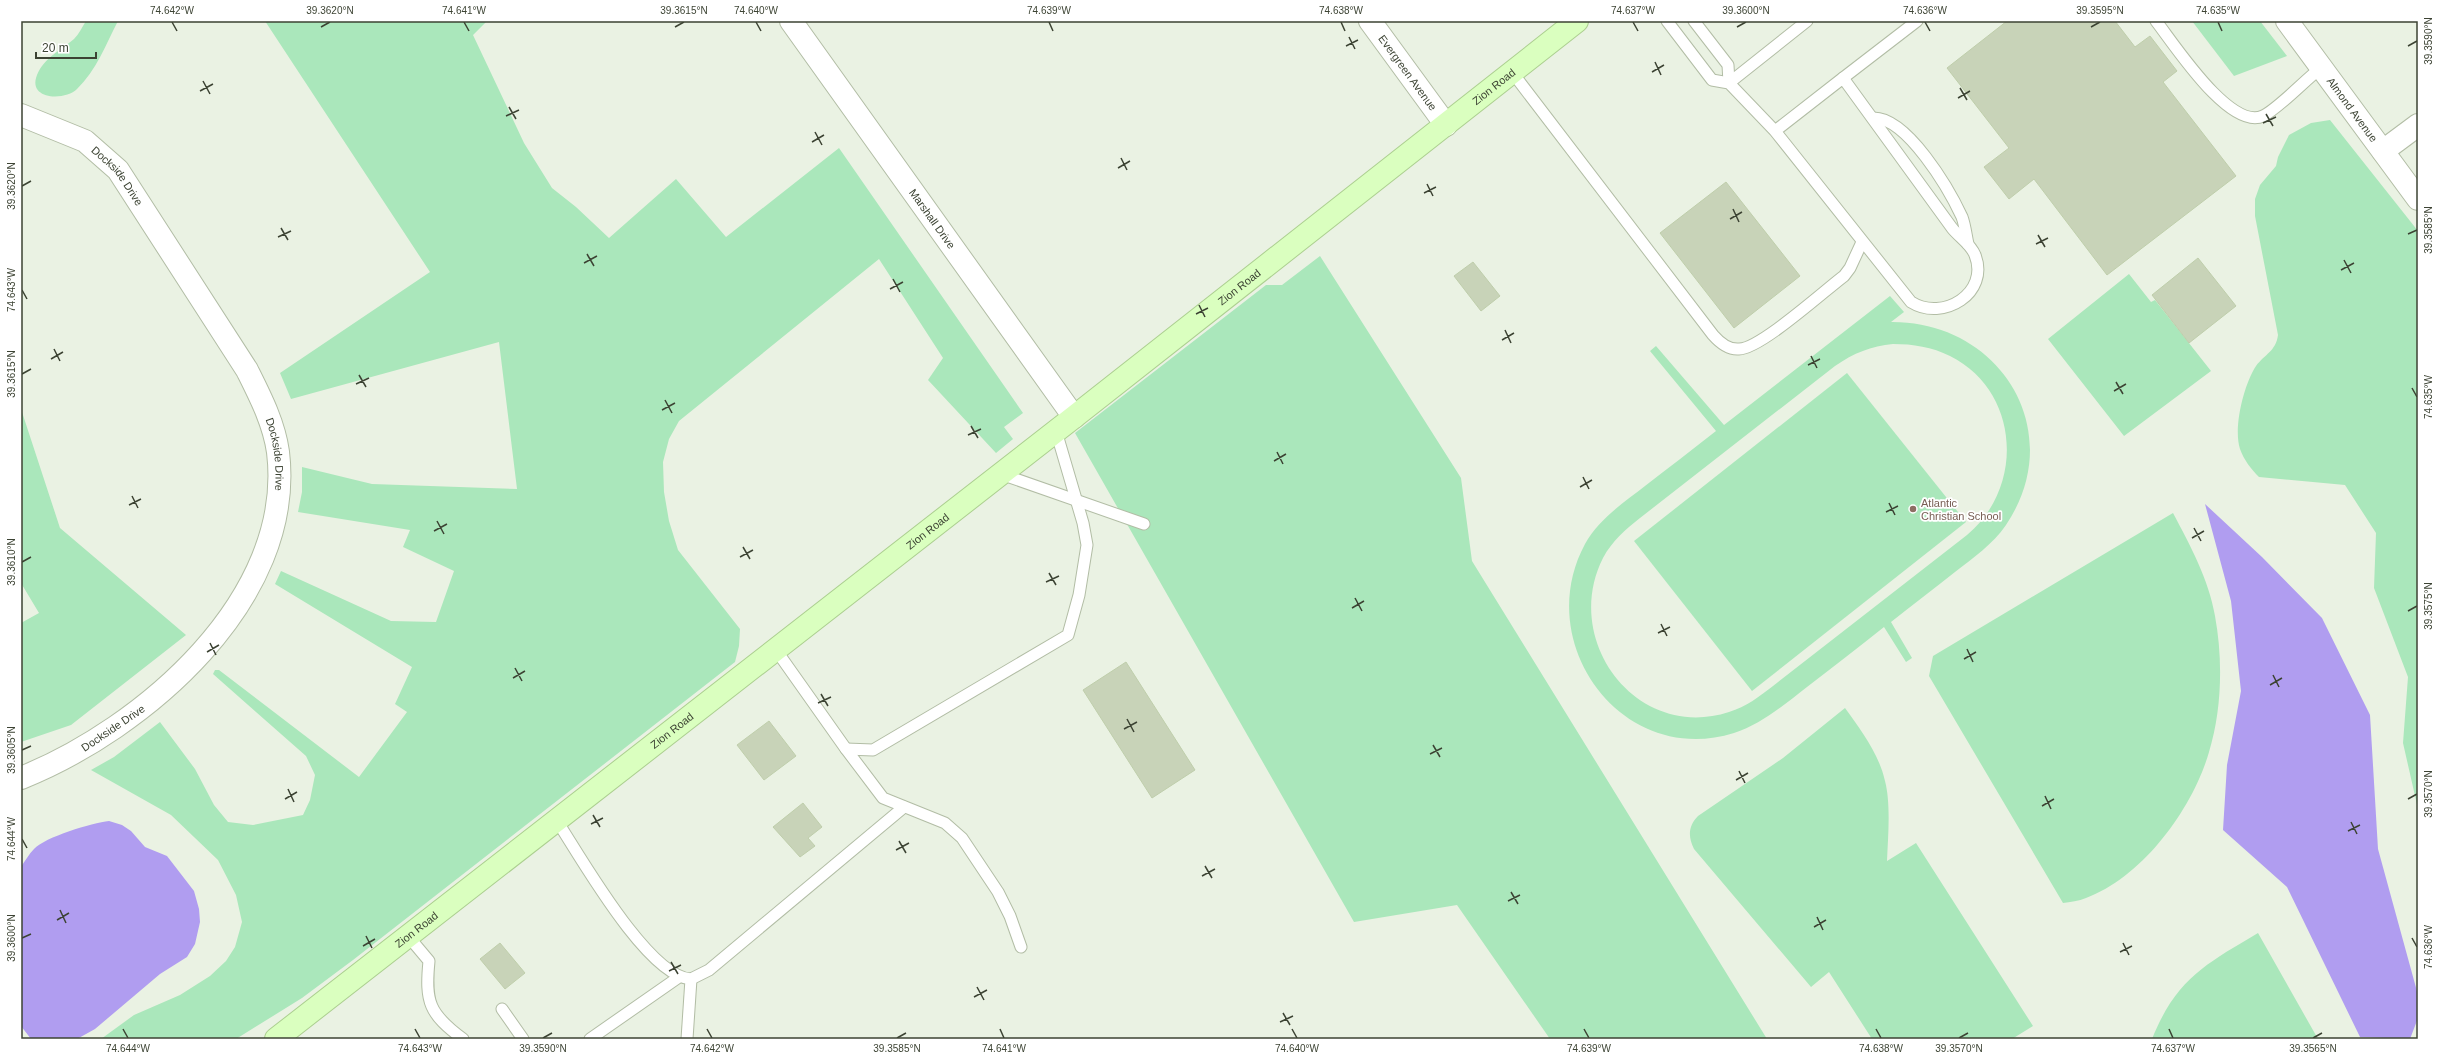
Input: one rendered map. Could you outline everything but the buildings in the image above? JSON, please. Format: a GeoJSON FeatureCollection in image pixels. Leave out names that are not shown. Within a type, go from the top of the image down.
{"type":"FeatureCollection","features":[{"type":"Feature","properties":{"kind":"street","name":"Marshall Drive"},"geometry":{"type":"LineString","coordinates":[[791,21],[1074,416]]}},
{"type":"Feature","properties":{"kind":"street","name":"Evergreen Avenue"},"geometry":{"type":"LineString","coordinates":[[1370,21],[1446,124]]}},
{"type":"Feature","properties":{"kind":"street","name":"Zion Road"},"geometry":{"type":"LineString","coordinates":[[276,1039],[1056,431],[1577,21]]}},
{"type":"Feature","properties":{"kind":"street","name":"Almond Avenue"},"geometry":{"type":"LineString","coordinates":[[2287,21],[2418,199]]}},
{"type":"Feature","properties":{"kind":"street","name":"Dockside Drive"},"geometry":{"type":"LineString","coordinates":[[21,115],[85,141],[118,170],[247,370],[264,405],[276,443],[279,484],[272,534],[260,564],[220,629],[200,655],[159,696],[110,732],[85,748],[21,778]]}},
{"type":"Feature","properties":{"kind":"street"},"geometry":{"type":"LineString","coordinates":[[2383,151],[2418,125]]}},
{"type":"Feature","properties":{"kind":"lane"},"geometry":{"type":"LineString","coordinates":[[1667,21],[1712,80],[1729,83],[1775,131],[1911,302],[1922,308],[1940,309],[1961,301],[1974,283],[1977,260],[1968,244],[1952,228],[1843,78]]}},
{"type":"Feature","properties":{"kind":"lane"},"geometry":{"type":"LineString","coordinates":[[1694,21],[1728,65],[1729,83]]}},
{"type":"Feature","properties":{"kind":"lane"},"geometry":{"type":"LineString","coordinates":[[1729,83],[1807,21]]}},
{"type":"Feature","properties":{"kind":"lane"},"geometry":{"type":"LineString","coordinates":[[1775,131],[1917,21]]}},
{"type":"Feature","properties":{"kind":"lane"},"geometry":{"type":"LineString","coordinates":[[2156,21],[2203,81],[2222,102],[2233,111],[2247,117],[2262,117],[2267,114],[2322,67]]}},
{"type":"Feature","properties":{"kind":"lane"},"geometry":{"type":"LineString","coordinates":[[1512,72],[1713,335],[1728,347],[1743,349],[1763,339],[1838,281],[1850,268],[1862,242]]}},
{"type":"Feature","properties":{"kind":"lane"},"geometry":{"type":"LineString","coordinates":[[1873,118],[1889,121],[1899,128],[1934,170],[1947,188],[1962,218],[1968,244]]}},
{"type":"Feature","properties":{"kind":"lane"},"geometry":{"type":"LineString","coordinates":[[846,750],[873,750],[1068,636],[1079,595],[1087,545],[1086,533],[1056,431]]}},
{"type":"Feature","properties":{"kind":"lane"},"geometry":{"type":"LineString","coordinates":[[1001,474],[1144,524]]}},
{"type":"Feature","properties":{"kind":"lane"},"geometry":{"type":"LineString","coordinates":[[776,650],[846,750],[883,798],[945,823],[962,838],[998,892],[1010,916],[1021,948]]}},
{"type":"Feature","properties":{"kind":"lane"},"geometry":{"type":"LineString","coordinates":[[557,821],[639,941],[657,962],[679,977],[691,979],[709,970],[904,807]]}},
{"type":"Feature","properties":{"kind":"lane"},"geometry":{"type":"LineString","coordinates":[[408,936],[429,961],[427,988],[431,1006],[446,1025],[463,1039]]}},
{"type":"Feature","properties":{"kind":"lane"},"geometry":{"type":"LineString","coordinates":[[590,1039],[679,977]]}},
{"type":"Feature","properties":{"kind":"lane"},"geometry":{"type":"LineString","coordinates":[[687,1039],[691,979]]}},
{"type":"Feature","properties":{"kind":"lane"},"geometry":{"type":"LineString","coordinates":[[502,1009],[523,1039]]}},
{"type":"Feature","properties":{"kind":"green space"},"geometry":{"type":"Polygon","coordinates":[[[86,21],[118,21],[95,66],[77,89],[64,95],[49,96],[42,94],[37,89],[35,83],[40,69],[48,59],[74,39],[86,21]]]}},
{"type":"Feature","properties":{"kind":"green space"},"geometry":{"type":"Polygon","coordinates":[[[265,21],[487,21],[473,35],[524,143],[552,188],[576,207],[609,238],[676,179],[726,237],[839,148],[1023,413],[1004,427],[1013,439],[996,453],[928,380],[943,358],[879,259],[679,421],[669,439],[663,462],[664,492],[669,521],[678,550],[740,629],[739,646],[735,662],[353,960],[302,998],[236,1039],[101,1039],[134,1015],[180,995],[210,976],[226,961],[235,947],[242,922],[236,895],[218,860],[171,815],[91,770],[114,757],[160,722],[195,769],[214,805],[228,822],[253,825],[303,815],[310,800],[315,775],[306,756],[213,674],[215,670],[219,670],[359,777],[407,712],[395,704],[412,667],[275,584],[281,571],[391,621],[436,622],[454,571],[403,547],[410,530],[298,512],[302,492],[302,467],[372,484],[517,489],[499,342],[291,399],[280,373],[430,272],[265,21]]]}},
{"type":"Feature","properties":{"kind":"green space"},"geometry":{"type":"Polygon","coordinates":[[[2192,21],[2260,21],[2287,56],[2234,76],[2192,21]]]}},
{"type":"Feature","properties":{"kind":"green space"},"geometry":{"type":"Polygon","coordinates":[[[2330,120],[2418,231],[2418,809],[2403,743],[2408,677],[2374,588],[2376,533],[2345,485],[2259,477],[2244,457],[2238,440],[2239,418],[2247,384],[2256,366],[2273,349],[2278,335],[2255,216],[2255,199],[2260,185],[2276,166],[2278,157],[2289,135],[2311,123],[2330,120]]]}},
{"type":"Feature","properties":{"kind":"green space"},"geometry":{"type":"Polygon","coordinates":[[[1320,256],[1461,478],[1472,561],[1767,1039],[1550,1039],[1457,905],[1354,922],[1075,433],[1266,285],[1282,285],[1320,256]]]}},
{"type":"Feature","properties":{"kind":"green space"},"geometry":{"type":"Polygon","coordinates":[[[2129,274],[2151,302],[2155,300],[2211,371],[2124,436],[2048,339],[2129,274]]]}},
{"type":"Feature","properties":{"kind":"green space"},"geometry":{"type":"Polygon","coordinates":[[[1890,296],[1904,312],[1891,322],[1930,327],[1964,340],[1992,361],[2013,388],[2026,419],[2030,453],[2024,489],[2001,532],[1976,556],[1891,622],[1912,658],[1906,662],[1884,627],[1764,719],[1734,733],[1694,739],[1656,732],[1624,715],[1598,689],[1579,657],[1570,621],[1571,582],[1585,544],[1604,519],[1716,431],[1650,351],[1656,346],[1724,425],[1890,296]],[[1900,344],[1870,348],[1849,357],[1835,366],[1635,522],[1611,546],[1603,558],[1593,590],[1592,621],[1600,651],[1616,677],[1638,698],[1665,712],[1695,717],[1729,712],[1747,704],[1773,686],[1967,535],[1986,515],[1999,492],[2006,466],[2006,441],[2001,415],[1990,392],[1973,372],[1950,356],[1929,348],[1900,344]]]}},
{"type":"Feature","properties":{"kind":"green space"},"geometry":{"type":"Polygon","coordinates":[[[1847,373],[1966,522],[1752,691],[1634,541],[1847,373]]]}},
{"type":"Feature","properties":{"kind":"green space"},"geometry":{"type":"Polygon","coordinates":[[[21,409],[60,528],[186,635],[71,725],[21,742],[21,623],[39,613],[21,583],[21,409]]]}},
{"type":"Feature","properties":{"kind":"green space"},"geometry":{"type":"Polygon","coordinates":[[[2173,513],[2204,576],[2212,603],[2218,632],[2220,667],[2219,702],[2217,719],[2209,752],[2191,795],[2178,817],[2163,838],[2146,857],[2127,874],[2107,888],[2083,899],[2063,903],[1929,676],[1933,656],[2173,513]]]}},
{"type":"Feature","properties":{"kind":"green space"},"geometry":{"type":"Polygon","coordinates":[[[1845,708],[1874,752],[1885,781],[1889,810],[1887,861],[1916,843],[2033,1026],[2012,1039],[1872,1039],[1829,972],[1811,987],[1694,849],[1690,832],[1692,824],[1698,816],[1783,758],[1845,708]]]}},
{"type":"Feature","properties":{"kind":"green space"},"geometry":{"type":"Polygon","coordinates":[[[2258,933],[2318,1039],[2152,1039],[2161,1018],[2171,1001],[2194,975],[2223,954],[2258,933]]]}},
{"type":"Feature","properties":{"kind":"shaded area"},"geometry":{"type":"Polygon","coordinates":[[[2205,504],[2262,557],[2322,618],[2370,715],[2378,849],[2418,995],[2418,1018],[2410,1039],[2360,1037],[2287,887],[2223,830],[2227,765],[2241,691],[2231,601],[2205,504]]]}},
{"type":"Feature","properties":{"kind":"shaded area"},"geometry":{"type":"Polygon","coordinates":[[[109,821],[122,825],[131,831],[145,847],[167,856],[194,891],[199,909],[200,922],[195,944],[187,957],[160,974],[95,1029],[77,1039],[31,1039],[21,1026],[21,867],[29,855],[40,844],[58,835],[109,821]]]}},
{"type":"Feature","properties":{"kind":"place","name":"Atlantic Christian School"},"geometry":{"type":"Point","coordinates":[1913,509]}}]}
